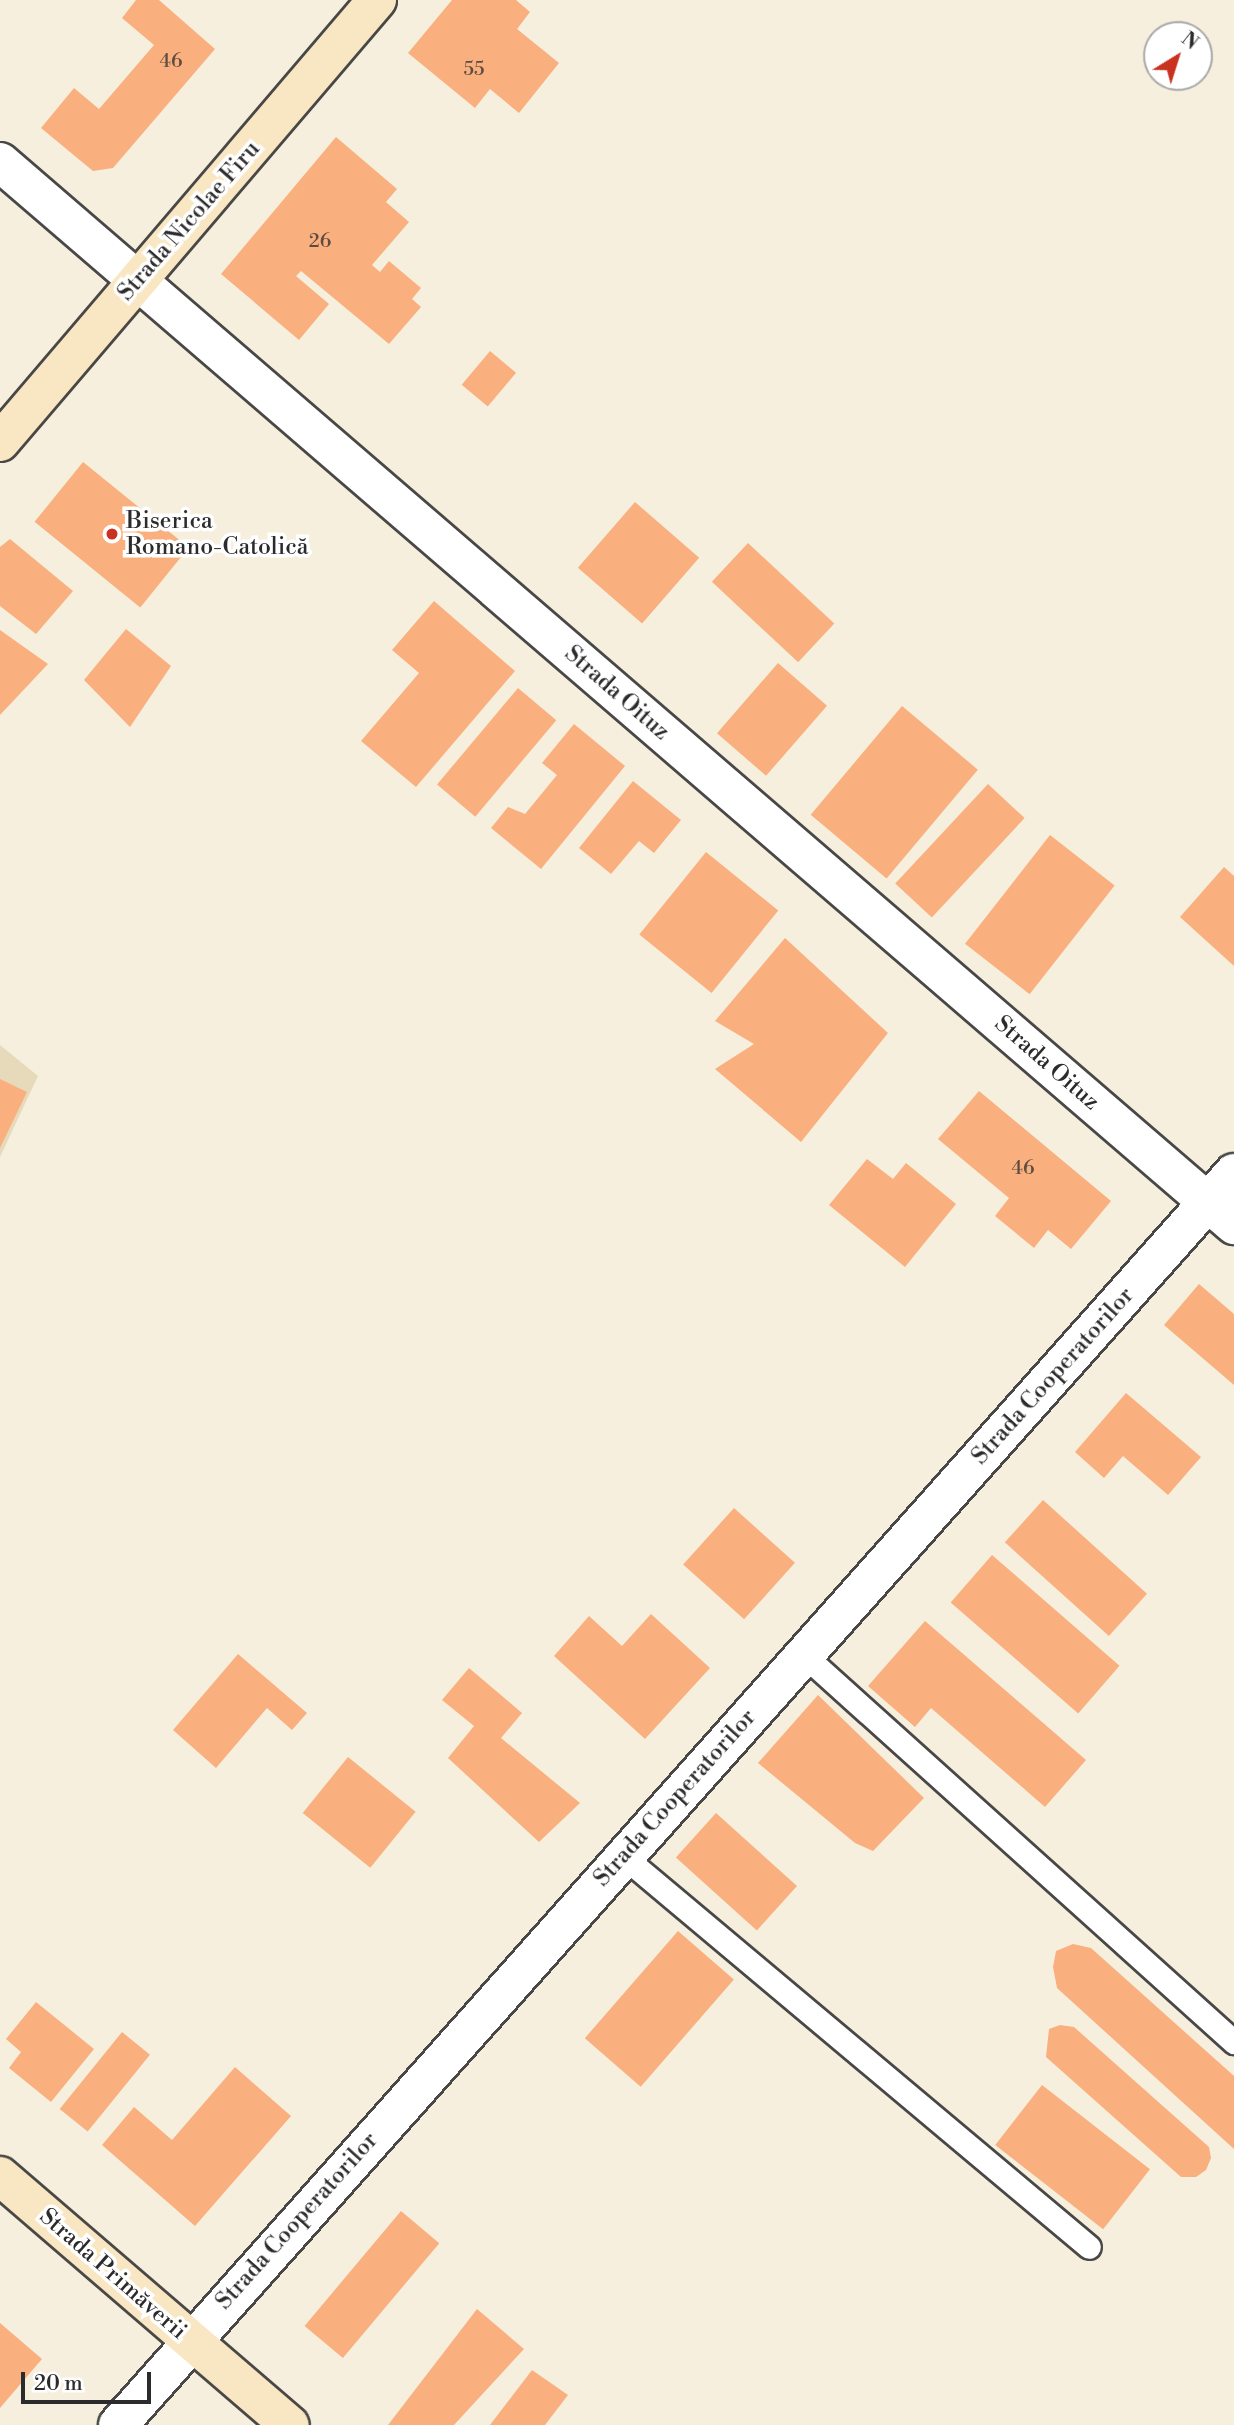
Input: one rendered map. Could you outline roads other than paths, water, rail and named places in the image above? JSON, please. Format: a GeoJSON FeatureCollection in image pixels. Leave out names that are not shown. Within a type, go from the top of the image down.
{"type":"FeatureCollection","features":[{"type":"Feature","properties":{"kind":"street","name":"Strada Nicolae Firu"},"geometry":{"type":"LineString","coordinates":[[0,442],[377,0]]}},
{"type":"Feature","properties":{"kind":"street","name":"Strada Oituz"},"geometry":{"type":"LineString","coordinates":[[0,162],[1221,1214]]}},
{"type":"Feature","properties":{"kind":"street","name":"Strada Cooperatorilor"},"geometry":{"type":"LineString","coordinates":[[118,2425],[804,1655],[1221,1214],[1234,1173]]}},
{"type":"Feature","properties":{"kind":"street","name":"Strada Primăverii"},"geometry":{"type":"LineString","coordinates":[[0,2176],[290,2425]]}},
{"type":"Feature","properties":{"kind":"lane"},"geometry":{"type":"LineString","coordinates":[[804,1655],[1234,2042]]}},
{"type":"Feature","properties":{"kind":"lane"},"geometry":{"type":"LineString","coordinates":[[623,1856],[1089,2247]]}},
{"type":"Feature","properties":{"kind":"place","name":"Biserica Romano-Catolică"},"geometry":{"type":"Point","coordinates":[112,534]}}]}
